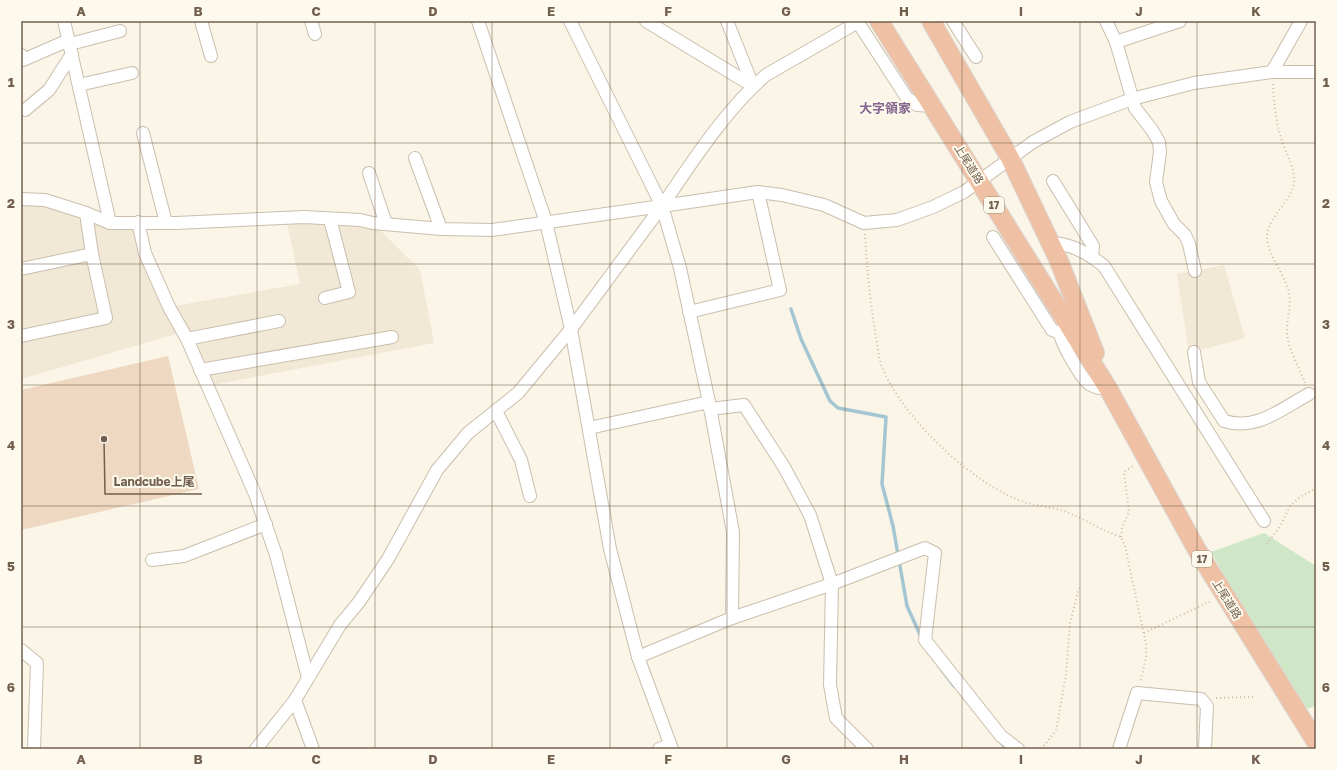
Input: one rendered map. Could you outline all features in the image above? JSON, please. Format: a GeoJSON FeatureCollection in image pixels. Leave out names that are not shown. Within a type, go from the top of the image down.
{"type":"FeatureCollection","features":[{"type":"Feature","properties":{"kind":"highway","name":"上尾道路"},"geometry":{"type":"LineString","coordinates":[[879,21],[980,181],[1064,329],[1109,390]]}},
{"type":"Feature","properties":{"kind":"highway","name":"上尾道路"},"geometry":{"type":"LineString","coordinates":[[931,21],[1010,158],[1051,244],[1109,390],[1145,458],[1224,595],[1316,742]]}},
{"type":"Feature","properties":{"kind":"street"},"geometry":{"type":"LineString","coordinates":[[64,21],[71,46],[110,223]]}},
{"type":"Feature","properties":{"kind":"street"},"geometry":{"type":"LineString","coordinates":[[201,21],[211,56]]}},
{"type":"Feature","properties":{"kind":"street"},"geometry":{"type":"LineString","coordinates":[[311,21],[315,34]]}},
{"type":"Feature","properties":{"kind":"street"},"geometry":{"type":"LineString","coordinates":[[478,21],[546,222],[571,329],[610,549],[638,657],[667,748]]}},
{"type":"Feature","properties":{"kind":"street"},"geometry":{"type":"LineString","coordinates":[[570,21],[662,206],[689,312],[710,405],[733,532],[732,618]]}},
{"type":"Feature","properties":{"kind":"street"},"geometry":{"type":"LineString","coordinates":[[646,21],[753,86]]}},
{"type":"Feature","properties":{"kind":"street"},"geometry":{"type":"LineString","coordinates":[[727,21],[753,86]]}},
{"type":"Feature","properties":{"kind":"street"},"geometry":{"type":"LineString","coordinates":[[256,749],[295,700],[340,626],[359,602],[388,559],[437,470],[468,434],[518,393],[571,329],[712,136],[753,86],[766,75],[858,21],[907,98],[917,105],[932,106]]}},
{"type":"Feature","properties":{"kind":"street"},"geometry":{"type":"LineString","coordinates":[[953,21],[976,57]]}},
{"type":"Feature","properties":{"kind":"street"},"geometry":{"type":"LineString","coordinates":[[1106,21],[1116,42],[1135,108],[1152,130],[1159,142],[1160,152],[1155,178],[1157,189],[1161,201],[1174,224],[1185,235],[1189,244],[1195,271]]}},
{"type":"Feature","properties":{"kind":"street"},"geometry":{"type":"LineString","coordinates":[[1116,42],[1180,21]]}},
{"type":"Feature","properties":{"kind":"street"},"geometry":{"type":"LineString","coordinates":[[1272,72],[1301,21]]}},
{"type":"Feature","properties":{"kind":"street"},"geometry":{"type":"LineString","coordinates":[[21,55],[24,60],[120,31]]}},
{"type":"Feature","properties":{"kind":"street"},"geometry":{"type":"LineString","coordinates":[[25,110],[49,90],[71,46]]}},
{"type":"Feature","properties":{"kind":"street"},"geometry":{"type":"LineString","coordinates":[[21,199],[45,200],[86,213],[110,223],[166,223],[304,218],[441,229],[492,230],[758,192],[782,195],[824,205],[864,223],[896,220],[934,207],[964,192],[1033,142],[1070,122],[1132,99],[1194,83],[1272,72],[1316,72]]}},
{"type":"Feature","properties":{"kind":"street"},"geometry":{"type":"LineString","coordinates":[[79,85],[132,73]]}},
{"type":"Feature","properties":{"kind":"street"},"geometry":{"type":"LineString","coordinates":[[143,133],[166,223]]}},
{"type":"Feature","properties":{"kind":"street"},"geometry":{"type":"LineString","coordinates":[[415,158],[441,229]]}},
{"type":"Feature","properties":{"kind":"street"},"geometry":{"type":"LineString","coordinates":[[369,172],[386,224]]}},
{"type":"Feature","properties":{"kind":"street"},"geometry":{"type":"LineString","coordinates":[[1053,181],[1093,246],[1092,256]]}},
{"type":"Feature","properties":{"kind":"street"},"geometry":{"type":"LineString","coordinates":[[689,312],[780,290],[758,192]]}},
{"type":"Feature","properties":{"kind":"street"},"geometry":{"type":"LineString","coordinates":[[21,336],[106,318],[92,254],[86,213]]}},
{"type":"Feature","properties":{"kind":"street"},"geometry":{"type":"LineString","coordinates":[[325,298],[349,292],[330,219]]}},
{"type":"Feature","properties":{"kind":"street"},"geometry":{"type":"LineString","coordinates":[[138,222],[145,253],[169,307],[187,339],[255,494],[276,555],[308,678]]}},
{"type":"Feature","properties":{"kind":"street"},"geometry":{"type":"LineString","coordinates":[[993,237],[1052,330],[1064,329]]}},
{"type":"Feature","properties":{"kind":"street"},"geometry":{"type":"LineString","coordinates":[[1051,244],[1064,245],[1092,256],[1104,266],[1264,521]]}},
{"type":"Feature","properties":{"kind":"street"},"geometry":{"type":"LineString","coordinates":[[21,269],[92,254]]}},
{"type":"Feature","properties":{"kind":"street"},"geometry":{"type":"LineString","coordinates":[[187,339],[279,321]]}},
{"type":"Feature","properties":{"kind":"street"},"geometry":{"type":"LineString","coordinates":[[200,370],[392,337]]}},
{"type":"Feature","properties":{"kind":"street"},"geometry":{"type":"LineString","coordinates":[[1194,352],[1199,382],[1220,418],[1224,421],[1241,424],[1260,421],[1309,394]]}},
{"type":"Feature","properties":{"kind":"street"},"geometry":{"type":"LineString","coordinates":[[589,428],[710,405],[744,405],[784,467],[810,514],[832,584],[830,685],[836,718],[866,749]]}},
{"type":"Feature","properties":{"kind":"street"},"geometry":{"type":"LineString","coordinates":[[496,411],[521,460],[530,496]]}},
{"type":"Feature","properties":{"kind":"street"},"geometry":{"type":"LineString","coordinates":[[1205,426],[1220,418]]}},
{"type":"Feature","properties":{"kind":"street"},"geometry":{"type":"LineString","coordinates":[[152,560],[184,556],[266,524]]}},
{"type":"Feature","properties":{"kind":"street"},"geometry":{"type":"LineString","coordinates":[[638,657],[732,618],[832,584],[925,548],[935,553],[925,640],[1000,736],[1018,749]]}},
{"type":"Feature","properties":{"kind":"street"},"geometry":{"type":"LineString","coordinates":[[21,650],[37,663],[34,749]]}},
{"type":"Feature","properties":{"kind":"street"},"geometry":{"type":"LineString","coordinates":[[1119,749],[1137,694],[1201,699],[1207,706],[1205,749]]}},
{"type":"Feature","properties":{"kind":"street"},"geometry":{"type":"LineString","coordinates":[[295,700],[313,749]]}},
{"type":"Feature","properties":{"kind":"path"},"geometry":{"type":"LineString","coordinates":[[1272,72],[1274,110],[1283,144],[1293,169],[1295,181],[1292,190],[1270,226],[1267,234],[1268,244],[1288,289],[1291,302],[1287,334],[1288,343],[1309,394]]}},
{"type":"Feature","properties":{"kind":"path"},"geometry":{"type":"LineString","coordinates":[[864,223],[872,313],[881,365],[889,383],[919,423],[943,448],[990,485],[1024,502],[1070,513],[1109,533],[1121,536]]}},
{"type":"Feature","properties":{"kind":"path"},"geometry":{"type":"LineString","coordinates":[[1137,694],[1146,657],[1144,633],[1125,546],[1121,536],[1122,527],[1129,512],[1124,472],[1145,458]]}},
{"type":"Feature","properties":{"kind":"path"},"geometry":{"type":"LineString","coordinates":[[1267,544],[1280,525],[1290,506],[1300,497],[1316,488]]}},
{"type":"Feature","properties":{"kind":"path"},"geometry":{"type":"LineString","coordinates":[[1041,749],[1056,731],[1066,675],[1070,623],[1078,588]]}},
{"type":"Feature","properties":{"kind":"path"},"geometry":{"type":"LineString","coordinates":[[1144,633],[1224,595]]}},
{"type":"Feature","properties":{"kind":"path"},"geometry":{"type":"LineString","coordinates":[[1201,699],[1254,697]]}},
{"type":"Feature","properties":{"kind":"shaded area"},"geometry":{"type":"Polygon","coordinates":[[[21,199],[138,222],[169,307],[300,284],[286,218],[373,223],[420,270],[434,343],[207,386],[183,332],[21,379],[21,199]]]}},
{"type":"Feature","properties":{"kind":"shaded area"},"geometry":{"type":"Polygon","coordinates":[[[1224,265],[1245,338],[1189,353],[1177,274],[1224,265]]]}},
{"type":"Feature","properties":{"kind":"green space"},"geometry":{"type":"Polygon","coordinates":[[[1264,533],[1316,566],[1316,706],[1307,709],[1243,608],[1211,552],[1264,533]]]}},
{"type":"Feature","properties":{"kind":"building"},"geometry":{"type":"Polygon","coordinates":[[[168,356],[199,489],[21,530],[21,390],[168,356]]]}},
{"type":"Feature","properties":{"kind":"waterway"},"geometry":{"type":"LineString","coordinates":[[791,309],[801,339],[830,401],[838,408],[886,417],[882,484],[893,526],[907,606],[922,639]]}},
{"type":"Feature","properties":{"kind":"waterway"},"geometry":{"type":"LineString","coordinates":[[938,665],[954,686]]}},
{"type":"Feature","properties":{"kind":"waterway"},"geometry":{"type":"LineString","coordinates":[[1000,741],[1006,749]]}},
{"type":"Feature","properties":{"kind":"place","name":"Landcube上尾"},"geometry":{"type":"Point","coordinates":[104,439]}},
{"type":"Feature","properties":{"kind":"district","name":"大字領家"},"geometry":{"type":"Point","coordinates":[885,108]}}]}
